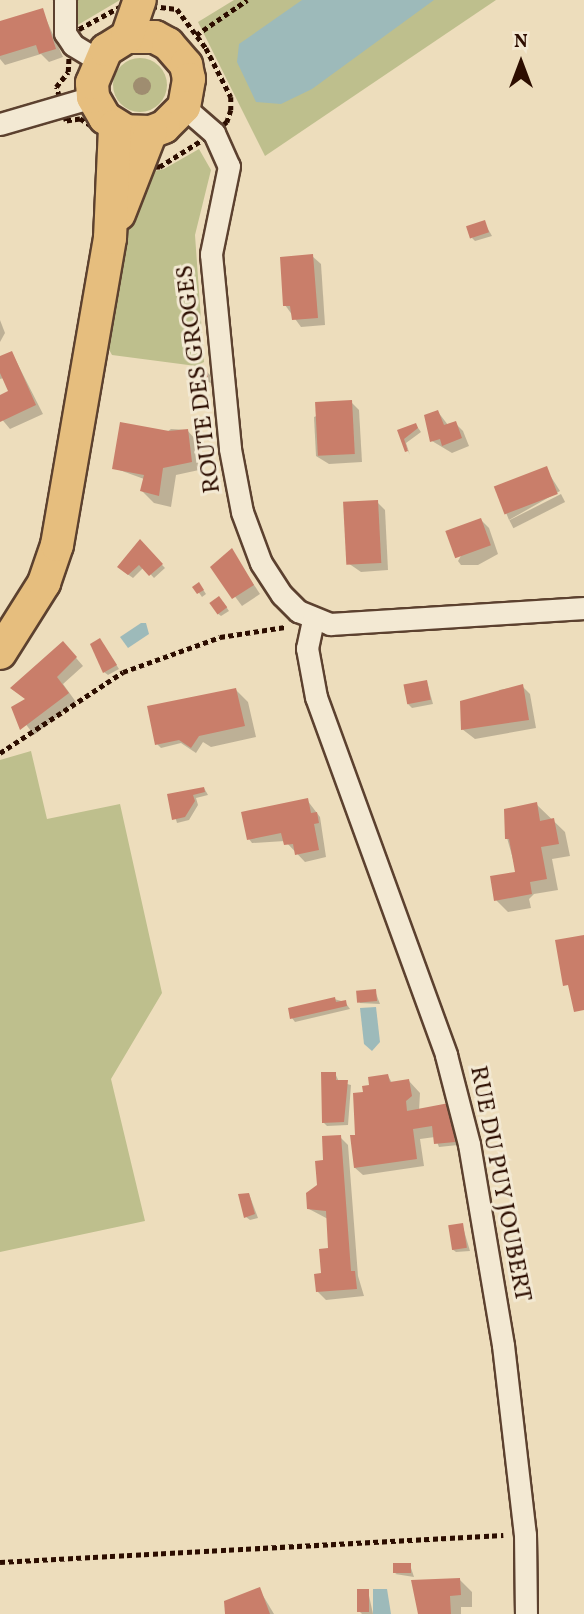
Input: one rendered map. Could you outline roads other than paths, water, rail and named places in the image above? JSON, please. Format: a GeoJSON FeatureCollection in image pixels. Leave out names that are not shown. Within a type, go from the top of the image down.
{"type":"FeatureCollection","features":[{"type":"Feature","properties":{"kind":"main road"},"geometry":{"type":"LineString","coordinates":[[115,126],[150,132],[164,127],[184,107],[190,79],[181,43],[150,3],[127,37]]}},
{"type":"Feature","properties":{"kind":"main road"},"geometry":{"type":"LineString","coordinates":[[125,168],[115,126],[93,97],[85,52],[127,37],[155,37],[181,43]]}},
{"type":"Feature","properties":{"kind":"main road"},"geometry":{"type":"LineString","coordinates":[[0,653],[44,583],[57,545],[110,238],[125,168],[150,132]]}},
{"type":"Feature","properties":{"kind":"street"},"geometry":{"type":"LineString","coordinates":[[65,0],[65,33],[85,52]]}},
{"type":"Feature","properties":{"kind":"street"},"geometry":{"type":"LineString","coordinates":[[0,124],[93,97]]}},
{"type":"Feature","properties":{"kind":"street","name":"ROUTE DES GROGES"},"geometry":{"type":"LineString","coordinates":[[184,107],[214,133],[229,166],[211,254],[230,449],[242,512],[261,563],[298,611],[313,620]]}},
{"type":"Feature","properties":{"kind":"street"},"geometry":{"type":"LineString","coordinates":[[313,620],[345,625],[584,608]]}},
{"type":"Feature","properties":{"kind":"street","name":"RUE DU PUY JOUBERT"},"geometry":{"type":"LineString","coordinates":[[313,620],[307,648],[316,697],[446,1055],[469,1144],[503,1345],[525,1534],[526,1614]]}},
{"type":"Feature","properties":{"kind":"water"},"geometry":{"type":"Polygon","coordinates":[[[302,0],[434,0],[312,89],[281,104],[256,102],[237,62],[239,44],[302,0]]]}},
{"type":"Feature","properties":{"kind":"water"},"geometry":{"type":"Polygon","coordinates":[[[141,623],[146,623],[149,634],[128,648],[120,637],[141,623]]]}},
{"type":"Feature","properties":{"kind":"water"},"geometry":{"type":"Polygon","coordinates":[[[376,1007],[380,1042],[372,1051],[364,1044],[360,1008],[376,1007]]]}},
{"type":"Feature","properties":{"kind":"water"},"geometry":{"type":"Polygon","coordinates":[[[373,1589],[387,1589],[391,1614],[373,1614],[373,1589]]]}}]}
